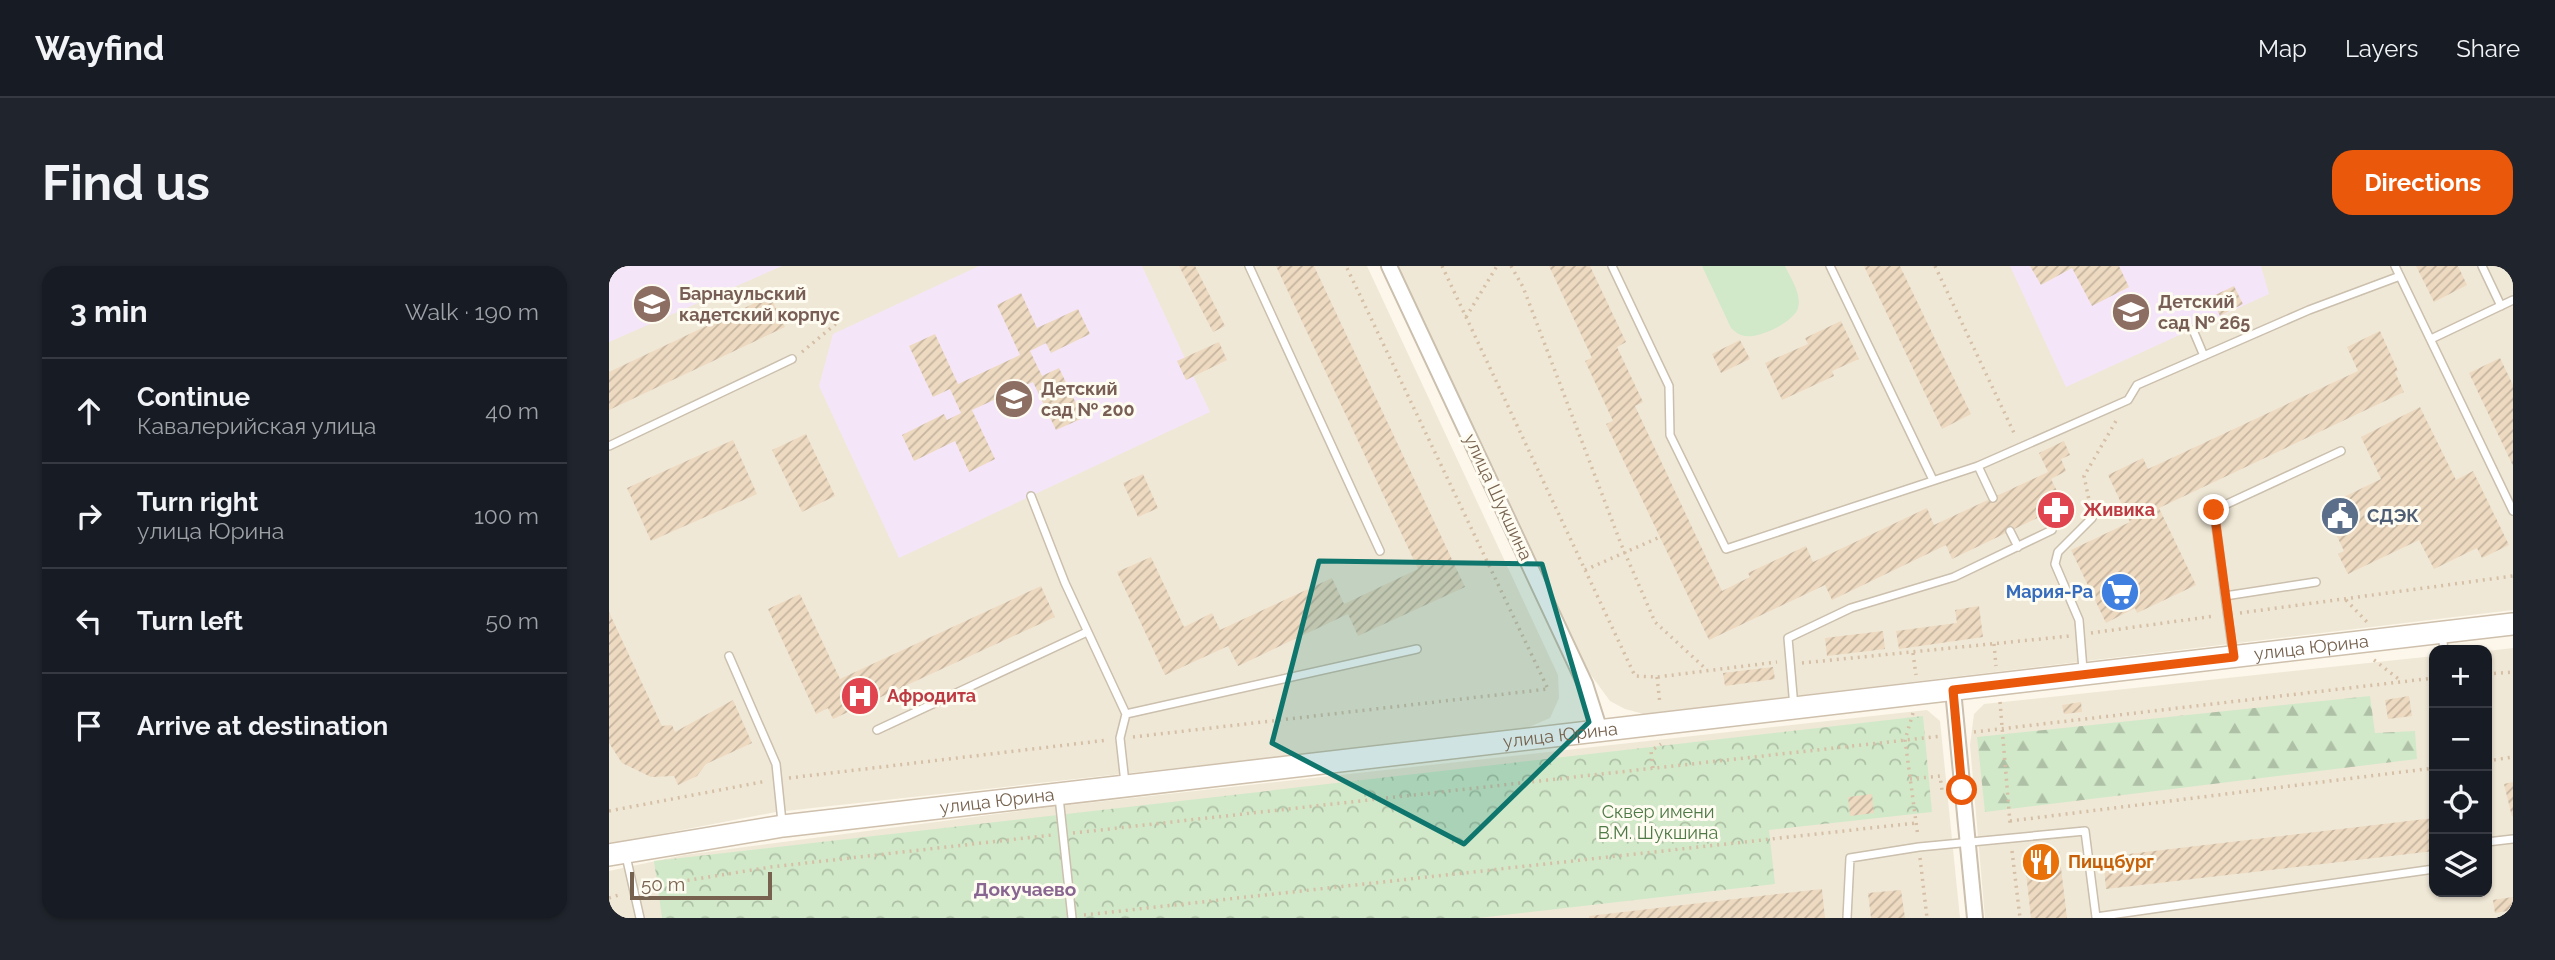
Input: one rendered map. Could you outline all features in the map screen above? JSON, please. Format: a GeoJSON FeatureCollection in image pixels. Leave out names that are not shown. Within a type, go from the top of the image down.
{"type":"FeatureCollection","features":[{"type":"Feature","properties":{"kind":"street","name":"улица Шукшина"},"geometry":{"type":"LineString","coordinates":[[1389,266],[1585,684],[1600,731]]}},
{"type":"Feature","properties":{"kind":"street","name":"улица Юрина"},"geometry":{"type":"LineString","coordinates":[[617,853],[783,826],[2084,674],[2234,657],[2443,642],[2513,624]]}},
{"type":"Feature","properties":{"kind":"street"},"geometry":{"type":"LineString","coordinates":[[1953,690],[1975,918]]}},
{"type":"Feature","properties":{"kind":"lane"},"geometry":{"type":"LineString","coordinates":[[1249,266],[1380,551]]}},
{"type":"Feature","properties":{"kind":"lane"},"geometry":{"type":"LineString","coordinates":[[1612,266],[1669,386],[1670,435],[1726,550],[1978,466],[2128,400],[2137,385],[2309,310],[2400,276]]}},
{"type":"Feature","properties":{"kind":"lane"},"geometry":{"type":"LineString","coordinates":[[1830,266],[1933,480]]}},
{"type":"Feature","properties":{"kind":"lane"},"geometry":{"type":"LineString","coordinates":[[2395,266],[2513,510]]}},
{"type":"Feature","properties":{"kind":"lane"},"geometry":{"type":"LineString","coordinates":[[2482,266],[2501,306]]}},
{"type":"Feature","properties":{"kind":"lane"},"geometry":{"type":"LineString","coordinates":[[2431,339],[2513,300]]}},
{"type":"Feature","properties":{"kind":"lane"},"geometry":{"type":"LineString","coordinates":[[2193,330],[2204,356]]}},
{"type":"Feature","properties":{"kind":"lane"},"geometry":{"type":"LineString","coordinates":[[609,446],[792,359]]}},
{"type":"Feature","properties":{"kind":"lane"},"geometry":{"type":"LineString","coordinates":[[2234,657],[2214,510],[2341,451]]}},
{"type":"Feature","properties":{"kind":"lane"},"geometry":{"type":"LineString","coordinates":[[1978,466],[1993,498]]}},
{"type":"Feature","properties":{"kind":"lane"},"geometry":{"type":"LineString","coordinates":[[1031,496],[1087,632],[1125,714],[1120,738],[1125,787]]}},
{"type":"Feature","properties":{"kind":"lane"},"geometry":{"type":"LineString","coordinates":[[2084,674],[2079,620],[2055,564],[2058,552],[2092,517]]}},
{"type":"Feature","properties":{"kind":"lane"},"geometry":{"type":"LineString","coordinates":[[1794,709],[1788,638],[1851,608],[1954,577],[2052,530]]}},
{"type":"Feature","properties":{"kind":"lane"},"geometry":{"type":"LineString","coordinates":[[2010,531],[2018,547]]}},
{"type":"Feature","properties":{"kind":"lane"},"geometry":{"type":"LineString","coordinates":[[2225,596],[2316,582]]}},
{"type":"Feature","properties":{"kind":"lane"},"geometry":{"type":"LineString","coordinates":[[877,730],[1087,632]]}},
{"type":"Feature","properties":{"kind":"lane"},"geometry":{"type":"LineString","coordinates":[[1125,714],[1416,649]]}},
{"type":"Feature","properties":{"kind":"lane"},"geometry":{"type":"LineString","coordinates":[[729,656],[776,764],[783,826]]}},
{"type":"Feature","properties":{"kind":"lane"},"geometry":{"type":"LineString","coordinates":[[1059,794],[1072,917]]}},
{"type":"Feature","properties":{"kind":"lane"},"geometry":{"type":"LineString","coordinates":[[1847,918],[1850,858],[2011,837],[2085,831],[2097,918],[2429,870]]}},
{"type":"Feature","properties":{"kind":"lane"},"geometry":{"type":"LineString","coordinates":[[2492,841],[2513,839]]}},
{"type":"Feature","properties":{"kind":"lane"},"geometry":{"type":"LineString","coordinates":[[617,853],[633,891],[640,918]]}},
{"type":"Feature","properties":{"kind":"path"},"geometry":{"type":"LineString","coordinates":[[609,804],[610,810],[777,779],[1548,689],[1346,266]]}},
{"type":"Feature","properties":{"kind":"path"},"geometry":{"type":"LineString","coordinates":[[1442,266],[1635,676]]}},
{"type":"Feature","properties":{"kind":"path"},"geometry":{"type":"LineString","coordinates":[[1466,317],[1497,266]]}},
{"type":"Feature","properties":{"kind":"path"},"geometry":{"type":"LineString","coordinates":[[1511,266],[1523,287],[1625,554],[1655,622],[1707,670]]}},
{"type":"Feature","properties":{"kind":"path"},"geometry":{"type":"LineString","coordinates":[[1935,266],[2020,447]]}},
{"type":"Feature","properties":{"kind":"path"},"geometry":{"type":"LineString","coordinates":[[792,359],[838,323]]}},
{"type":"Feature","properties":{"kind":"path"},"geometry":{"type":"LineString","coordinates":[[2092,517],[2084,476],[2128,400]]}},
{"type":"Feature","properties":{"kind":"path"},"geometry":{"type":"LineString","coordinates":[[1585,570],[1660,537]]}},
{"type":"Feature","properties":{"kind":"path"},"geometry":{"type":"LineString","coordinates":[[1994,644],[2019,918]]}},
{"type":"Feature","properties":{"kind":"path"},"geometry":{"type":"LineString","coordinates":[[1913,653],[1918,694],[1905,740],[1927,918]]}},
{"type":"Feature","properties":{"kind":"path"},"geometry":{"type":"LineString","coordinates":[[2492,674],[2513,672]]}},
{"type":"Feature","properties":{"kind":"path"},"geometry":{"type":"LineString","coordinates":[[1657,677],[1660,704]]}},
{"type":"Feature","properties":{"kind":"path"},"geometry":{"type":"LineString","coordinates":[[633,891],[771,867],[2429,679]]}},
{"type":"Feature","properties":{"kind":"path"},"geometry":{"type":"LineString","coordinates":[[1653,768],[1651,751],[1663,743]]}},
{"type":"Feature","properties":{"kind":"path"},"geometry":{"type":"LineString","coordinates":[[2492,760],[2513,757]]}},
{"type":"Feature","properties":{"kind":"path"},"geometry":{"type":"LineString","coordinates":[[2010,821],[2429,769]]}},
{"type":"Feature","properties":{"kind":"path"},"geometry":{"type":"LineString","coordinates":[[1910,779],[1940,776],[1942,790]]}},
{"type":"Feature","properties":{"kind":"path"},"geometry":{"type":"LineString","coordinates":[[1072,917],[1916,823]]}},
{"type":"Feature","properties":{"kind":"highlighted area"},"geometry":{"type":"Polygon","coordinates":[[[1319,561],[1542,564],[1589,722],[1464,844],[1272,743],[1319,561]]]}},
{"type":"Feature","properties":{"kind":"shaded area"},"geometry":{"type":"Polygon","coordinates":[[[609,266],[1367,266],[1558,675],[1559,698],[1550,718],[1522,730],[776,812],[609,844],[609,266]]]}},
{"type":"Feature","properties":{"kind":"shaded area","name":"Барнаульский кадетский корпус"},"geometry":{"type":"Polygon","coordinates":[[[609,266],[782,266],[609,342],[609,266]]]}},
{"type":"Feature","properties":{"kind":"shaded area","name":"Детский сад № 200"},"geometry":{"type":"Polygon","coordinates":[[[979,266],[1142,266],[1210,412],[899,558],[819,386],[833,334],[979,266]]]}},
{"type":"Feature","properties":{"kind":"shaded area"},"geometry":{"type":"Polygon","coordinates":[[[1396,266],[2513,266],[2513,610],[1644,714],[1625,709],[1610,701],[1588,671],[1396,266]]]}},
{"type":"Feature","properties":{"kind":"shaded area","name":"Детский сад № 265"},"geometry":{"type":"Polygon","coordinates":[[[2010,266],[2261,266],[2269,294],[2066,387],[2010,266]]]}},
{"type":"Feature","properties":{"kind":"shaded area"},"geometry":{"type":"Polygon","coordinates":[[[2513,648],[2513,918],[1985,918],[1970,745],[1974,714],[1984,704],[2429,657],[2429,897],[2492,897],[2492,650],[2513,648]]]}},
{"type":"Feature","properties":{"kind":"shaded area","name":"Сквер имени В.М. Шукшина"},"geometry":{"type":"Polygon","coordinates":[[[1927,710],[1940,721],[1960,918],[609,918],[609,871],[684,855],[1042,808],[1927,710]]]}},
{"type":"Feature","properties":{"kind":"green space"},"geometry":{"type":"Polygon","coordinates":[[[1702,266],[1785,266],[1797,292],[1798,308],[1790,319],[1767,332],[1751,336],[1739,334],[1731,328],[1702,266]]]}},
{"type":"Feature","properties":{"kind":"green space"},"geometry":{"type":"Polygon","coordinates":[[[2370,696],[2375,733],[2415,731],[2417,759],[1985,812],[1977,737],[2370,696]]]}},
{"type":"Feature","properties":{"kind":"green space","name":"Сквер имени В.М. Шукшина"},"geometry":{"type":"Polygon","coordinates":[[[1923,716],[1932,812],[1769,830],[1775,884],[1479,918],[662,918],[654,861],[1923,716]]]}},
{"type":"Feature","properties":{"kind":"building"},"geometry":{"type":"Polygon","coordinates":[[[1179,266],[1195,266],[1225,326],[1213,332],[1179,266]]]}},
{"type":"Feature","properties":{"kind":"building"},"geometry":{"type":"Polygon","coordinates":[[[1276,266],[1314,266],[1465,587],[1358,636],[1348,614],[1238,666],[1228,646],[1165,675],[1117,572],[1151,557],[1184,627],[1212,613],[1220,630],[1332,578],[1344,604],[1418,569],[1276,266]]]}},
{"type":"Feature","properties":{"kind":"building"},"geometry":{"type":"Polygon","coordinates":[[[1549,266],[1590,266],[1626,342],[1617,347],[1643,402],[1635,406],[1722,591],[1750,577],[1748,573],[1806,546],[1813,562],[1927,508],[1934,525],[2048,472],[2039,453],[2064,441],[2070,455],[2061,459],[2066,471],[2051,479],[2064,505],[1952,559],[1946,545],[1832,600],[1825,585],[1709,640],[1606,424],[1613,421],[1585,361],[1592,358],[1549,266]]]}},
{"type":"Feature","properties":{"kind":"building"},"geometry":{"type":"Polygon","coordinates":[[[1864,266],[1900,266],[1971,414],[1942,429],[1864,266]]]}},
{"type":"Feature","properties":{"kind":"building"},"geometry":{"type":"Polygon","coordinates":[[[2030,266],[2119,266],[2129,287],[2092,306],[2072,268],[2041,285],[2030,266]]]}},
{"type":"Feature","properties":{"kind":"building"},"geometry":{"type":"Polygon","coordinates":[[[2416,266],[2458,266],[2467,285],[2434,302],[2416,266]]]}},
{"type":"Feature","properties":{"kind":"building"},"geometry":{"type":"Polygon","coordinates":[[[2234,286],[2243,304],[2220,316],[2211,297],[2234,286]]]}},
{"type":"Feature","properties":{"kind":"building"},"geometry":{"type":"Polygon","coordinates":[[[1021,293],[1037,328],[1078,309],[1090,334],[1051,353],[1046,343],[1030,351],[1042,376],[1059,368],[1083,418],[1056,430],[1033,382],[972,410],[995,459],[969,472],[955,441],[914,461],[902,435],[944,414],[947,420],[961,413],[950,389],[933,397],[909,346],[935,334],[958,384],[1020,355],[997,305],[1021,293]]]}},
{"type":"Feature","properties":{"kind":"building"},"geometry":{"type":"Polygon","coordinates":[[[770,296],[785,327],[609,410],[609,372],[770,296]]]}},
{"type":"Feature","properties":{"kind":"building"},"geometry":{"type":"Polygon","coordinates":[[[1841,321],[1859,359],[1832,371],[1834,376],[1782,400],[1765,363],[1808,344],[1805,338],[1841,321]]]}},
{"type":"Feature","properties":{"kind":"building"},"geometry":{"type":"Polygon","coordinates":[[[2380,331],[2398,371],[2395,372],[2404,392],[2159,508],[2196,585],[2137,613],[2135,608],[2106,623],[2071,550],[2130,522],[2108,475],[2143,458],[2148,469],[2358,371],[2347,347],[2380,331]]]}},
{"type":"Feature","properties":{"kind":"building"},"geometry":{"type":"Polygon","coordinates":[[[1740,340],[1750,359],[1721,373],[1712,354],[1740,340]]]}},
{"type":"Feature","properties":{"kind":"building"},"geometry":{"type":"Polygon","coordinates":[[[1219,342],[1227,360],[1186,380],[1177,361],[1219,342]]]}},
{"type":"Feature","properties":{"kind":"building"},"geometry":{"type":"Polygon","coordinates":[[[2500,358],[2513,385],[2513,466],[2469,373],[2500,358]]]}},
{"type":"Feature","properties":{"kind":"building"},"geometry":{"type":"Polygon","coordinates":[[[2420,407],[2456,480],[2473,471],[2509,545],[2482,558],[2477,548],[2434,569],[2419,540],[2348,574],[2338,554],[2344,551],[2323,507],[2381,479],[2361,437],[2420,407]]]}},
{"type":"Feature","properties":{"kind":"building"},"geometry":{"type":"Polygon","coordinates":[[[806,434],[835,496],[802,512],[772,450],[806,434]]]}},
{"type":"Feature","properties":{"kind":"building"},"geometry":{"type":"Polygon","coordinates":[[[733,440],[757,494],[651,541],[627,488],[733,440]]]}},
{"type":"Feature","properties":{"kind":"building"},"geometry":{"type":"Polygon","coordinates":[[[1143,474],[1158,508],[1138,517],[1123,483],[1143,474]]]}},
{"type":"Feature","properties":{"kind":"building"},"geometry":{"type":"Polygon","coordinates":[[[1041,586],[1055,617],[833,719],[828,708],[816,714],[768,609],[800,594],[840,679],[1041,586]]]}},
{"type":"Feature","properties":{"kind":"building"},"geometry":{"type":"Polygon","coordinates":[[[1979,606],[1983,637],[1899,649],[1896,631],[1957,623],[1955,610],[1979,606]]]}},
{"type":"Feature","properties":{"kind":"building"},"geometry":{"type":"Polygon","coordinates":[[[609,612],[662,726],[672,725],[675,732],[733,700],[752,743],[706,764],[697,776],[678,785],[674,776],[651,777],[622,763],[609,743],[609,612]]]}},
{"type":"Feature","properties":{"kind":"building"},"geometry":{"type":"Polygon","coordinates":[[[1883,631],[1885,649],[1827,656],[1825,638],[1883,631]]]}},
{"type":"Feature","properties":{"kind":"building"},"geometry":{"type":"Polygon","coordinates":[[[1773,667],[1775,679],[1725,686],[1723,673],[1773,667]]]}},
{"type":"Feature","properties":{"kind":"building"},"geometry":{"type":"Polygon","coordinates":[[[2409,696],[2412,716],[2388,719],[2385,700],[2409,696]]]}},
{"type":"Feature","properties":{"kind":"building"},"geometry":{"type":"Polygon","coordinates":[[[2081,702],[2082,712],[2064,714],[2062,705],[2081,702]]]}},
{"type":"Feature","properties":{"kind":"building"},"geometry":{"type":"Polygon","coordinates":[[[2513,782],[2513,816],[2512,817],[2504,784],[2513,782]]]}},
{"type":"Feature","properties":{"kind":"building"},"geometry":{"type":"Polygon","coordinates":[[[1872,794],[1874,813],[1850,816],[1848,797],[1872,794]]]}},
{"type":"Feature","properties":{"kind":"building"},"geometry":{"type":"Polygon","coordinates":[[[2429,819],[2429,852],[2106,889],[2103,857],[2429,819]]]}},
{"type":"Feature","properties":{"kind":"building"},"geometry":{"type":"Polygon","coordinates":[[[2059,851],[2067,918],[2031,918],[2024,855],[2059,851]]]}},
{"type":"Feature","properties":{"kind":"building"},"geometry":{"type":"Polygon","coordinates":[[[1822,889],[1825,918],[1589,918],[1589,916],[1822,889]]]}},
{"type":"Feature","properties":{"kind":"building"},"geometry":{"type":"Polygon","coordinates":[[[1901,890],[1905,918],[1871,918],[1868,893],[1901,890]]]}},
{"type":"Feature","properties":{"kind":"building"},"geometry":{"type":"Polygon","coordinates":[[[2513,897],[2513,910],[2495,913],[2493,900],[2513,897]]]}},
{"type":"Feature","properties":{"kind":"place","name":"Барнаульский кадетский корпус"},"geometry":{"type":"Point","coordinates":[652,304]}},
{"type":"Feature","properties":{"kind":"place","name":"Детский сад № 265"},"geometry":{"type":"Point","coordinates":[2131,312]}},
{"type":"Feature","properties":{"kind":"place","name":"Детский сад № 200"},"geometry":{"type":"Point","coordinates":[1014,399]}},
{"type":"Feature","properties":{"kind":"place","name":"Живика"},"geometry":{"type":"Point","coordinates":[2056,510]}},
{"type":"Feature","properties":{"kind":"place","name":"СДЭК"},"geometry":{"type":"Point","coordinates":[2340,516]}},
{"type":"Feature","properties":{"kind":"place","name":"Мария-Ра"},"geometry":{"type":"Point","coordinates":[2120,592]}},
{"type":"Feature","properties":{"kind":"place","name":"Афродита"},"geometry":{"type":"Point","coordinates":[860,696]}},
{"type":"Feature","properties":{"kind":"place","name":"Пиццбург"},"geometry":{"type":"Point","coordinates":[2041,862]}},
{"type":"Feature","properties":{"kind":"district","name":"Докучаево"},"geometry":{"type":"Point","coordinates":[1025,889]}},
{"type":"Feature","properties":{"kind":"route"},"geometry":{"type":"LineString","coordinates":[[1962,790],[1953,690],[2234,657],[2214,510]]}}]}
